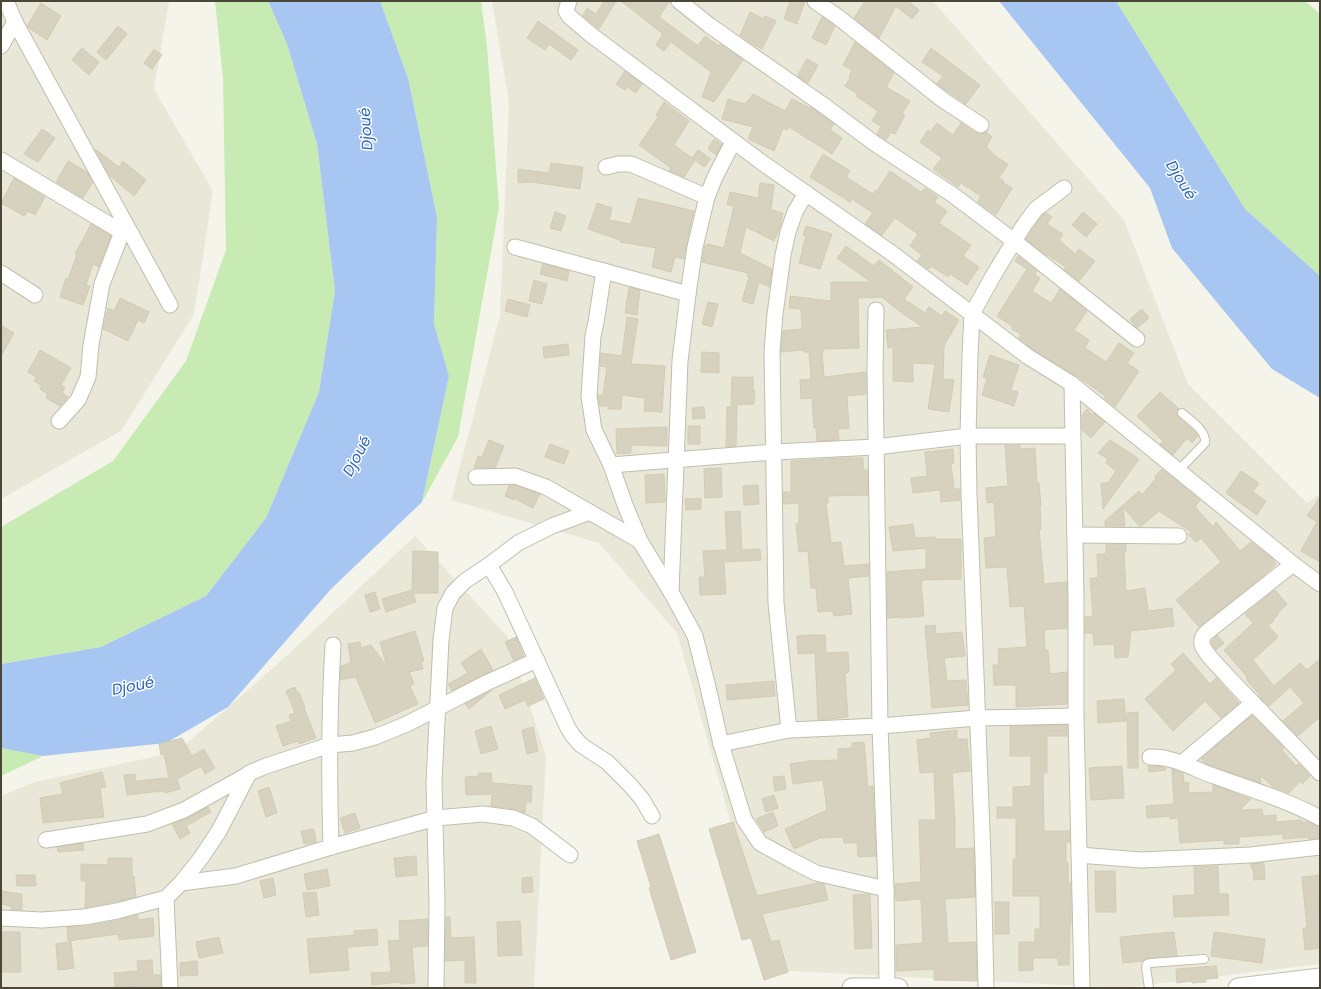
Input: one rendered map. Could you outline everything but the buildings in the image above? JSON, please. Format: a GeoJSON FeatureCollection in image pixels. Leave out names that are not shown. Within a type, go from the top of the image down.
{"type":"FeatureCollection","features":[{"type":"Feature","properties":{"kind":"street"},"geometry":{"type":"LineString","coordinates":[[6,1],[15,22],[127,234],[170,305]]}},
{"type":"Feature","properties":{"kind":"street"},"geometry":{"type":"LineString","coordinates":[[569,1],[566,11],[577,24],[733,142],[893,254],[1027,356],[1072,384],[1293,564],[1320,584]]}},
{"type":"Feature","properties":{"kind":"street"},"geometry":{"type":"LineString","coordinates":[[679,1],[709,25],[826,107],[874,143],[953,195],[1014,241],[1137,339]]}},
{"type":"Feature","properties":{"kind":"street"},"geometry":{"type":"LineString","coordinates":[[815,1],[838,17],[944,100],[981,125]]}},
{"type":"Feature","properties":{"kind":"street"},"geometry":{"type":"LineString","coordinates":[[2,43],[15,22]]}},
{"type":"Feature","properties":{"kind":"street"},"geometry":{"type":"LineString","coordinates":[[671,592],[680,361],[688,294],[695,247],[707,198],[715,177],[733,142]]}},
{"type":"Feature","properties":{"kind":"street"},"geometry":{"type":"LineString","coordinates":[[1,160],[127,234]]}},
{"type":"Feature","properties":{"kind":"street"},"geometry":{"type":"LineString","coordinates":[[606,167],[618,164],[630,164],[707,198]]}},
{"type":"Feature","properties":{"kind":"street"},"geometry":{"type":"LineString","coordinates":[[986,988],[983,857],[969,494],[968,436],[972,314],[1024,225],[1036,209],[1064,188]]}},
{"type":"Feature","properties":{"kind":"street"},"geometry":{"type":"LineString","coordinates":[[789,730],[776,603],[772,351],[775,314],[783,255],[788,232],[795,212],[806,193]]}},
{"type":"Feature","properties":{"kind":"street"},"geometry":{"type":"LineString","coordinates":[[59,421],[78,400],[88,377],[91,345],[102,284],[127,234]]}},
{"type":"Feature","properties":{"kind":"street"},"geometry":{"type":"LineString","coordinates":[[515,247],[688,294]]}},
{"type":"Feature","properties":{"kind":"street"},"geometry":{"type":"LineString","coordinates":[[604,271],[593,336],[588,396],[594,430],[610,465],[640,541],[671,592],[695,636],[721,744],[744,819],[760,843],[789,860],[816,873],[886,890]]}},
{"type":"Feature","properties":{"kind":"street"},"geometry":{"type":"LineString","coordinates":[[1,274],[34,294]]}},
{"type":"Feature","properties":{"kind":"street"},"geometry":{"type":"LineString","coordinates":[[876,310],[875,369],[880,726],[886,890],[887,988]]}},
{"type":"Feature","properties":{"kind":"street"},"geometry":{"type":"LineString","coordinates":[[1072,384],[1076,599],[1076,716],[1082,988]]}},
{"type":"Feature","properties":{"kind":"street"},"geometry":{"type":"LineString","coordinates":[[610,465],[774,452],[876,448],[968,436],[1072,436]]}},
{"type":"Feature","properties":{"kind":"street"},"geometry":{"type":"LineString","coordinates":[[476,477],[515,476],[546,487],[640,541]]}},
{"type":"Feature","properties":{"kind":"street"},"geometry":{"type":"LineString","coordinates":[[436,988],[436,818],[434,782],[441,640],[445,608],[453,593],[465,581],[518,543],[552,526],[590,512]]}},
{"type":"Feature","properties":{"kind":"street"},"geometry":{"type":"LineString","coordinates":[[1075,535],[1179,536]]}},
{"type":"Feature","properties":{"kind":"street"},"geometry":{"type":"LineString","coordinates":[[1293,564],[1203,636],[1202,642],[1203,647],[1209,656],[1320,773]]}},
{"type":"Feature","properties":{"kind":"street"},"geometry":{"type":"LineString","coordinates":[[489,565],[505,592],[573,736],[582,745],[607,762],[631,786],[642,799],[652,816]]}},
{"type":"Feature","properties":{"kind":"street"},"geometry":{"type":"LineString","coordinates":[[332,847],[329,794],[333,645]]}},
{"type":"Feature","properties":{"kind":"street"},"geometry":{"type":"LineString","coordinates":[[46,840],[147,824],[184,810],[250,773],[273,764],[330,745],[353,743],[375,737],[407,724],[486,683],[537,660]]}},
{"type":"Feature","properties":{"kind":"street"},"geometry":{"type":"LineString","coordinates":[[1182,763],[1253,703]]}},
{"type":"Feature","properties":{"kind":"street"},"geometry":{"type":"LineString","coordinates":[[721,744],[789,730],[880,726],[977,718],[1076,716]]}},
{"type":"Feature","properties":{"kind":"street"},"geometry":{"type":"LineString","coordinates":[[1150,757],[1167,758],[1182,763],[1310,812],[1320,818]]}},
{"type":"Feature","properties":{"kind":"street"},"geometry":{"type":"LineString","coordinates":[[1,918],[42,920],[84,918],[166,898],[181,883],[201,858],[219,831],[250,773]]}},
{"type":"Feature","properties":{"kind":"street"},"geometry":{"type":"LineString","coordinates":[[181,883],[236,876],[436,818],[482,814],[513,818],[532,826],[570,855]]}},
{"type":"Feature","properties":{"kind":"street"},"geometry":{"type":"LineString","coordinates":[[1079,855],[1141,860],[1251,855],[1320,848]]}},
{"type":"Feature","properties":{"kind":"street"},"geometry":{"type":"LineString","coordinates":[[166,898],[170,988]]}},
{"type":"Feature","properties":{"kind":"street"},"geometry":{"type":"LineString","coordinates":[[1247,987],[1320,978]]}},
{"type":"Feature","properties":{"kind":"street"},"geometry":{"type":"LineString","coordinates":[[852,988],[898,988]]}},
{"type":"Feature","properties":{"kind":"lane"},"geometry":{"type":"LineString","coordinates":[[1178,471],[1205,443],[1203,433],[1182,413]]}},
{"type":"Feature","properties":{"kind":"lane"},"geometry":{"type":"LineString","coordinates":[[1149,988],[1146,967],[1147,964],[1204,959]]}},
{"type":"Feature","properties":{"kind":"shaded area"},"geometry":{"type":"Polygon","coordinates":[[[1,1],[169,1],[154,89],[213,191],[194,314],[121,431],[1,499],[1,1]]]}},
{"type":"Feature","properties":{"kind":"shaded area"},"geometry":{"type":"Polygon","coordinates":[[[492,1],[933,1],[1124,220],[1188,384],[1307,503],[1320,494],[1320,964],[1122,988],[773,970],[677,633],[599,543],[451,500],[500,316],[509,102],[492,1]]]}},
{"type":"Feature","properties":{"kind":"shaded area"},"geometry":{"type":"Polygon","coordinates":[[[415,536],[507,636],[546,756],[534,988],[1,988],[1,796],[35,782],[177,752],[283,659],[415,536]]]}},
{"type":"Feature","properties":{"kind":"green space"},"geometry":{"type":"Polygon","coordinates":[[[215,1],[268,1],[287,44],[317,144],[335,291],[319,392],[266,518],[206,596],[101,647],[1,664],[1,527],[113,461],[186,361],[226,250],[223,79],[215,1]]]}},
{"type":"Feature","properties":{"kind":"green space"},"geometry":{"type":"Polygon","coordinates":[[[380,1],[481,1],[487,47],[499,207],[458,437],[422,502],[449,376],[434,324],[437,217],[408,78],[380,1]]]}},
{"type":"Feature","properties":{"kind":"green space"},"geometry":{"type":"Polygon","coordinates":[[[1116,1],[1305,1],[1320,14],[1320,276],[1245,209],[1116,1]]]}},
{"type":"Feature","properties":{"kind":"green space"},"geometry":{"type":"Polygon","coordinates":[[[1,748],[43,756],[1,776],[1,748]]]}},
{"type":"Feature","properties":{"kind":"water","name":"Djoué"},"geometry":{"type":"Polygon","coordinates":[[[268,1],[380,1],[408,78],[437,217],[434,324],[449,376],[422,502],[331,589],[228,707],[166,743],[43,756],[1,748],[1,664],[101,647],[206,596],[266,518],[319,392],[335,291],[317,144],[287,44],[268,1]]]}},
{"type":"Feature","properties":{"kind":"water","name":"Djoué"},"geometry":{"type":"Polygon","coordinates":[[[999,1],[1116,1],[1245,209],[1320,276],[1320,398],[1272,369],[1172,248],[1150,188],[999,1]]]}}]}
